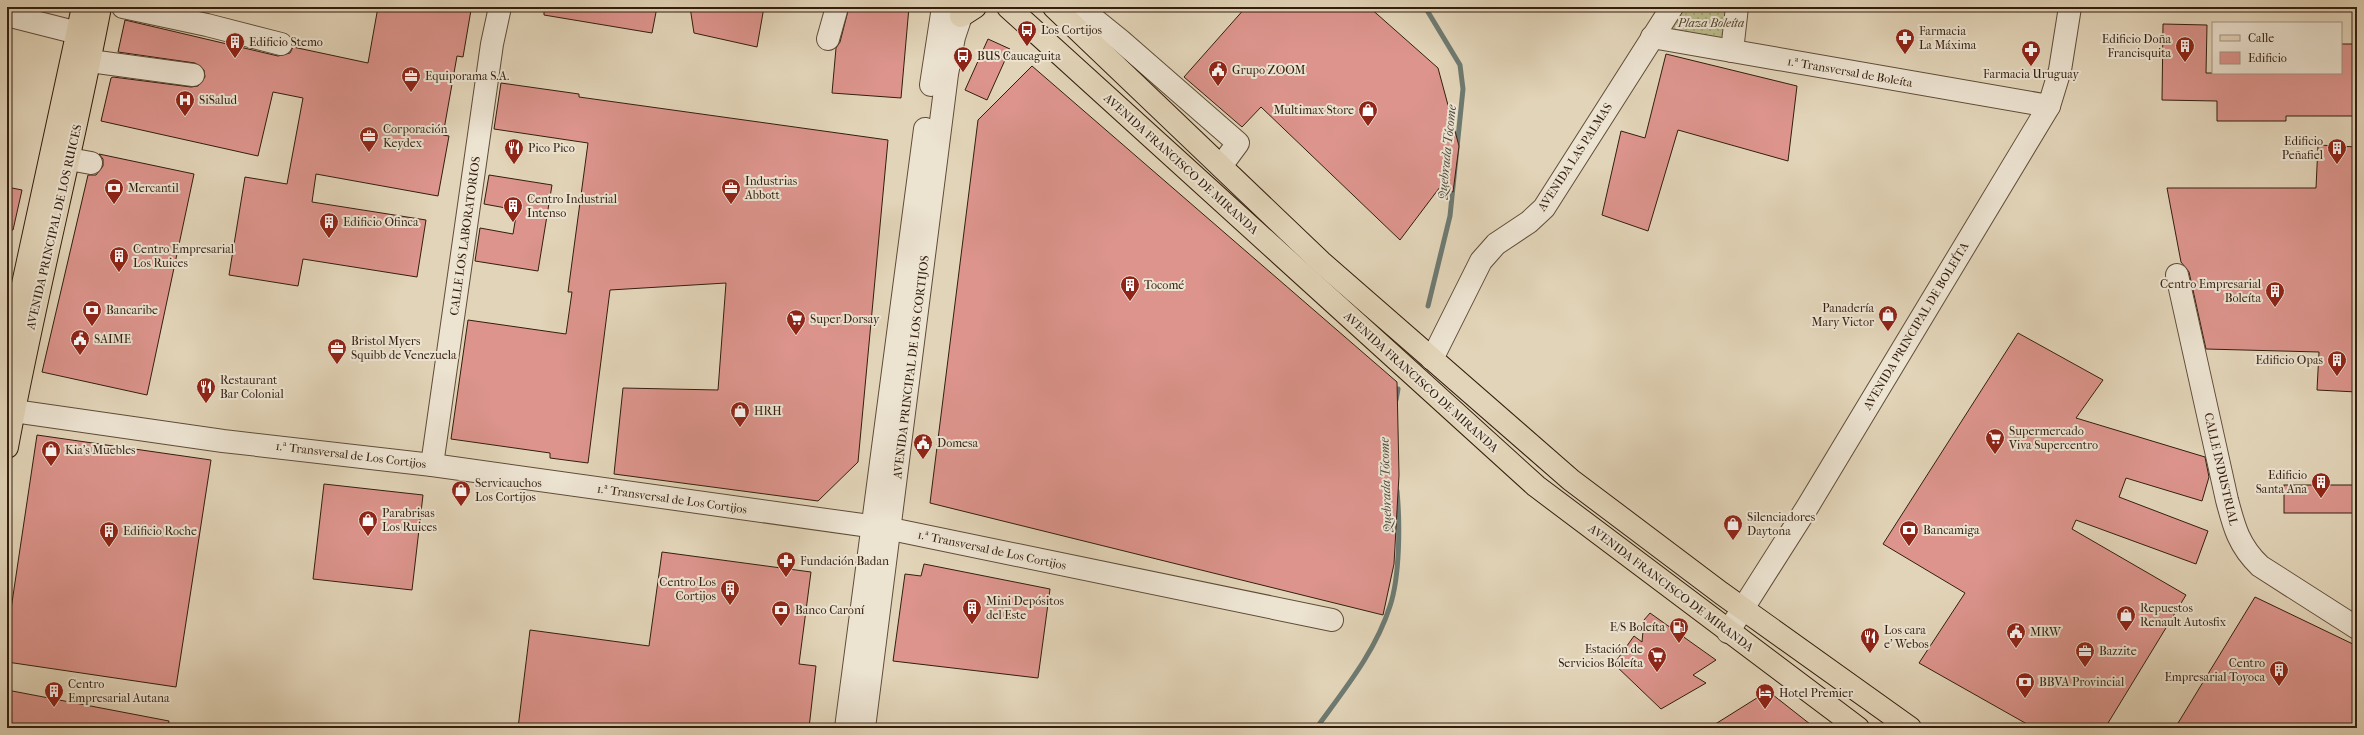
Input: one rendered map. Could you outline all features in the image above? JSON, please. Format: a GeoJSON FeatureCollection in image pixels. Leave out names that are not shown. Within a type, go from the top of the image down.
{"type":"FeatureCollection","features":[{"type":"Feature","properties":{"kind":"main road","name":"AVENIDA PRINCIPAL DE LOS RUICES"},"geometry":{"type":"LineString","coordinates":[[7,358],[83,7]]}},
{"type":"Feature","properties":{"kind":"main road","name":"AVENIDA PRINCIPAL DE LOS RUICES"},"geometry":{"type":"LineString","coordinates":[[7,447],[10,411],[69,159],[100,7]]}},
{"type":"Feature","properties":{"kind":"main road","name":"AVENIDA FRANCISCO DE MIRANDA"},"geometry":{"type":"LineString","coordinates":[[1007,7],[1536,486],[1728,632],[1858,728]]}},
{"type":"Feature","properties":{"kind":"main road","name":"AVENIDA FRANCISCO DE MIRANDA"},"geometry":{"type":"LineString","coordinates":[[1054,7],[1074,12],[1221,166],[1321,262],[1571,480],[1744,609],[1910,728]]}},
{"type":"Feature","properties":{"kind":"street"},"geometry":{"type":"LineString","coordinates":[[123,7],[207,25],[281,44]]}},
{"type":"Feature","properties":{"kind":"street","name":"CALLE LOS LABORATORIOS"},"geometry":{"type":"LineString","coordinates":[[432,465],[490,60],[500,7]]}},
{"type":"Feature","properties":{"kind":"street"},"geometry":{"type":"LineString","coordinates":[[828,39],[837,7]]}},
{"type":"Feature","properties":{"kind":"street","name":"AVENIDA LAS PALMAS"},"geometry":{"type":"LineString","coordinates":[[1432,359],[1481,261],[1496,244],[1529,222],[1544,208],[1672,7]]}},
{"type":"Feature","properties":{"kind":"street"},"geometry":{"type":"LineString","coordinates":[[1732,51],[1737,7]]}},
{"type":"Feature","properties":{"kind":"street","name":"AVENIDA PRINCIPAL DE BOLEÍTA"},"geometry":{"type":"LineString","coordinates":[[1728,632],[1744,609],[2049,106],[2060,70],[2070,7]]}},
{"type":"Feature","properties":{"kind":"street","name":"AVENIDA PRINCIPAL DE LOS CORTIJOS"},"geometry":{"type":"LineString","coordinates":[[846,728],[881,528],[947,74],[961,9]]}},
{"type":"Feature","properties":{"kind":"street"},"geometry":{"type":"LineString","coordinates":[[7,15],[78,33]]}},
{"type":"Feature","properties":{"kind":"street","name":"1.ª Transversal de Boleíta"},"geometry":{"type":"LineString","coordinates":[[1652,37],[2049,106]]}},
{"type":"Feature","properties":{"kind":"street"},"geometry":{"type":"LineString","coordinates":[[90,61],[193,75]]}},
{"type":"Feature","properties":{"kind":"street"},"geometry":{"type":"LineString","coordinates":[[69,159],[91,163]]}},
{"type":"Feature","properties":{"kind":"street","name":"CALLE INDUSTRIAL"},"geometry":{"type":"LineString","coordinates":[[2177,275],[2227,500],[2236,531],[2247,553],[2260,566],[2357,628]]}},
{"type":"Feature","properties":{"kind":"street","name":"1.ª Transversal de Los Cortijos"},"geometry":{"type":"LineString","coordinates":[[10,411],[223,441],[432,465],[881,528],[1332,620]]}},
{"type":"Feature","properties":{"kind":"street","name":"AVENIDA PRINCIPAL DE LOS CORTIJOS"},"geometry":{"type":"LineString","coordinates":[[864,728],[881,528]]}},
{"type":"Feature","properties":{"kind":"green space","name":"Plaza Boleíta"},"geometry":{"type":"Polygon","coordinates":[[[1685,7],[1729,7],[1724,40],[1668,32],[1685,7]]]}},
{"type":"Feature","properties":{"kind":"building"},"geometry":{"type":"Polygon","coordinates":[[[378,7],[454,7],[471,10],[463,57],[457,56],[443,135],[449,136],[438,196],[316,174],[312,202],[426,220],[417,277],[303,259],[298,286],[229,275],[245,177],[287,184],[303,98],[273,92],[258,156],[101,121],[111,78],[113,77],[191,87],[198,86],[205,77],[204,70],[195,63],[118,52],[125,20],[278,56],[290,53],[293,47],[368,63],[378,7]]]}},
{"type":"Feature","properties":{"kind":"building"},"geometry":{"type":"Polygon","coordinates":[[[544,7],[657,7],[652,33],[544,15],[544,7]]]}},
{"type":"Feature","properties":{"kind":"building"},"geometry":{"type":"Polygon","coordinates":[[[690,7],[764,7],[757,47],[694,33],[690,7]]]}},
{"type":"Feature","properties":{"kind":"building"},"geometry":{"type":"Polygon","coordinates":[[[849,7],[909,7],[901,98],[832,93],[836,48],[840,42],[849,7]]]}},
{"type":"Feature","properties":{"kind":"building","name":"Multimax Store"},"geometry":{"type":"Polygon","coordinates":[[[1246,7],[1369,7],[1438,68],[1459,146],[1453,192],[1440,187],[1400,240],[1261,107],[1242,127],[1184,77],[1246,7]]]}},
{"type":"Feature","properties":{"kind":"building"},"geometry":{"type":"Polygon","coordinates":[[[2163,24],[2207,25],[2206,73],[2212,74],[2342,74],[2342,44],[2357,44],[2357,116],[2286,116],[2286,121],[2217,121],[2217,101],[2162,100],[2163,24]]]}},
{"type":"Feature","properties":{"kind":"building"},"geometry":{"type":"Polygon","coordinates":[[[988,39],[1010,49],[987,100],[965,90],[988,39]]]}},
{"type":"Feature","properties":{"kind":"building"},"geometry":{"type":"Polygon","coordinates":[[[1666,54],[1797,86],[1788,161],[1678,130],[1648,231],[1602,215],[1621,131],[1645,138],[1666,54]]]}},
{"type":"Feature","properties":{"kind":"building","name":"Tocomé"},"geometry":{"type":"Polygon","coordinates":[[[1032,66],[1397,382],[1399,475],[1394,564],[1383,615],[930,503],[978,120],[1032,66]]]}},
{"type":"Feature","properties":{"kind":"building"},"geometry":{"type":"Polygon","coordinates":[[[501,83],[579,94],[579,97],[888,140],[858,462],[818,501],[614,474],[623,388],[718,390],[726,283],[610,290],[588,463],[550,458],[550,453],[451,439],[468,320],[566,334],[572,292],[568,292],[588,143],[494,129],[501,83]]]}},
{"type":"Feature","properties":{"kind":"building"},"geometry":{"type":"Polygon","coordinates":[[[2318,145],[2357,147],[2357,392],[2317,390],[2319,352],[2206,349],[2189,272],[2181,262],[2167,188],[2316,188],[2318,145]]]}},
{"type":"Feature","properties":{"kind":"building","name":"Centro Empresarial Los Ruices"},"geometry":{"type":"Polygon","coordinates":[[[99,154],[194,174],[147,395],[42,372],[88,175],[96,175],[103,166],[103,159],[99,154]]]}},
{"type":"Feature","properties":{"kind":"building","name":"Centro Industrial Intenso"},"geometry":{"type":"Polygon","coordinates":[[[489,175],[552,185],[538,271],[475,261],[480,228],[513,234],[517,210],[484,204],[489,175]]]}},
{"type":"Feature","properties":{"kind":"building"},"geometry":{"type":"Polygon","coordinates":[[[7,187],[22,190],[13,230],[7,230],[7,187]]]}},
{"type":"Feature","properties":{"kind":"building"},"geometry":{"type":"Polygon","coordinates":[[[2018,333],[2103,380],[2076,418],[2205,457],[2209,477],[2202,501],[2126,478],[2119,497],[2208,531],[2196,564],[2076,520],[2072,529],[2186,595],[2105,728],[2034,728],[1919,663],[1965,593],[1883,544],[2018,333]]]}},
{"type":"Feature","properties":{"kind":"building","name":"Edificio Roche"},"geometry":{"type":"Polygon","coordinates":[[[37,435],[211,460],[176,687],[7,662],[7,636],[37,435]]]}},
{"type":"Feature","properties":{"kind":"building","name":"Parabrisas Los Ruices"},"geometry":{"type":"Polygon","coordinates":[[[324,484],[423,495],[412,590],[313,579],[324,484]]]}},
{"type":"Feature","properties":{"kind":"building","name":"Edificio Santa Ana"},"geometry":{"type":"Polygon","coordinates":[[[2284,485],[2357,485],[2357,513],[2284,513],[2284,485]]]}},
{"type":"Feature","properties":{"kind":"building"},"geometry":{"type":"Polygon","coordinates":[[[662,552],[811,572],[799,664],[816,666],[809,728],[518,728],[530,630],[649,646],[662,552]]]}},
{"type":"Feature","properties":{"kind":"building","name":"Mini Depósitos del Este"},"geometry":{"type":"Polygon","coordinates":[[[924,564],[1050,589],[1038,678],[893,661],[905,574],[921,576],[924,564]]]}},
{"type":"Feature","properties":{"kind":"building","name":"Centro Empresarial Toyoca"},"geometry":{"type":"Polygon","coordinates":[[[2255,597],[2357,646],[2357,728],[2175,728],[2255,597]]]}},
{"type":"Feature","properties":{"kind":"building","name":"Estación de Servicios Boleíta"},"geometry":{"type":"Polygon","coordinates":[[[1650,613],[1716,660],[1693,675],[1706,683],[1661,709],[1614,664],[1634,636],[1642,642],[1644,620],[1650,613]]]}},
{"type":"Feature","properties":{"kind":"building","name":"Centro Empresarial Autana"},"geometry":{"type":"Polygon","coordinates":[[[7,690],[169,721],[168,728],[7,728],[7,690]]]}},
{"type":"Feature","properties":{"kind":"building","name":"Hotel Premier"},"geometry":{"type":"Polygon","coordinates":[[[1768,691],[1815,728],[1709,728],[1768,691]]]}},
{"type":"Feature","properties":{"kind":"waterway","name":"Quebrada Tócome"},"geometry":{"type":"LineString","coordinates":[[1425,7],[1460,65],[1463,89],[1450,216],[1428,306]]}},
{"type":"Feature","properties":{"kind":"waterway","name":"Quebrada Tócome"},"geometry":{"type":"LineString","coordinates":[[1396,400],[1398,389]]}},
{"type":"Feature","properties":{"kind":"waterway","name":"Quebrada Tócome"},"geometry":{"type":"LineString","coordinates":[[1318,728],[1369,653],[1390,606],[1396,580],[1398,549],[1399,518],[1397,491]]}},
{"type":"Feature","properties":{"kind":"place","name":"Los Cortijos"},"geometry":{"type":"Point","coordinates":[1027,47]}},
{"type":"Feature","properties":{"kind":"place","name":"Farmacia La Máxima"},"geometry":{"type":"Point","coordinates":[1905,55]}},
{"type":"Feature","properties":{"kind":"place","name":"Edificio Stemo"},"geometry":{"type":"Point","coordinates":[235,59]}},
{"type":"Feature","properties":{"kind":"place","name":"Edificio Doña Francisquita"},"geometry":{"type":"Point","coordinates":[2185,63]}},
{"type":"Feature","properties":{"kind":"place","name":"Farmacia Uruguay"},"geometry":{"type":"Point","coordinates":[2031,67]}},
{"type":"Feature","properties":{"kind":"place","name":"BUS Caucaguita"},"geometry":{"type":"Point","coordinates":[963,73]}},
{"type":"Feature","properties":{"kind":"place","name":"Grupo ZOOM"},"geometry":{"type":"Point","coordinates":[1218,87]}},
{"type":"Feature","properties":{"kind":"place","name":"Equiporama S.A."},"geometry":{"type":"Point","coordinates":[411,93]}},
{"type":"Feature","properties":{"kind":"place","name":"SiSalud"},"geometry":{"type":"Point","coordinates":[185,117]}},
{"type":"Feature","properties":{"kind":"place","name":"Multimax Store"},"geometry":{"type":"Point","coordinates":[1368,127]}},
{"type":"Feature","properties":{"kind":"place","name":"Corporación Keydex"},"geometry":{"type":"Point","coordinates":[369,153]}},
{"type":"Feature","properties":{"kind":"place","name":"Pico Pico"},"geometry":{"type":"Point","coordinates":[514,165]}},
{"type":"Feature","properties":{"kind":"place","name":"Edificio Peñafiel"},"geometry":{"type":"Point","coordinates":[2337,165]}},
{"type":"Feature","properties":{"kind":"place","name":"Mercantil"},"geometry":{"type":"Point","coordinates":[114,205]}},
{"type":"Feature","properties":{"kind":"place","name":"Industrias Abbott"},"geometry":{"type":"Point","coordinates":[731,205]}},
{"type":"Feature","properties":{"kind":"place","name":"Centro Industrial Intenso"},"geometry":{"type":"Point","coordinates":[513,223]}},
{"type":"Feature","properties":{"kind":"place","name":"Edificio Ofinca"},"geometry":{"type":"Point","coordinates":[329,239]}},
{"type":"Feature","properties":{"kind":"place","name":"Centro Empresarial Los Ruices"},"geometry":{"type":"Point","coordinates":[119,273]}},
{"type":"Feature","properties":{"kind":"place","name":"Tocomé"},"geometry":{"type":"Point","coordinates":[1130,302]}},
{"type":"Feature","properties":{"kind":"place","name":"Centro Empresarial Boleíta"},"geometry":{"type":"Point","coordinates":[2275,308]}},
{"type":"Feature","properties":{"kind":"place","name":"Bancaribe"},"geometry":{"type":"Point","coordinates":[92,327]}},
{"type":"Feature","properties":{"kind":"place","name":"Panadería Mary Victor"},"geometry":{"type":"Point","coordinates":[1888,332]}},
{"type":"Feature","properties":{"kind":"place","name":"Super Dorsay"},"geometry":{"type":"Point","coordinates":[796,336]}},
{"type":"Feature","properties":{"kind":"place","name":"SAIME"},"geometry":{"type":"Point","coordinates":[80,356]}},
{"type":"Feature","properties":{"kind":"place","name":"Bristol Myers Squibb de Venezuela"},"geometry":{"type":"Point","coordinates":[337,365]}},
{"type":"Feature","properties":{"kind":"place","name":"Edificio Opas"},"geometry":{"type":"Point","coordinates":[2337,377]}},
{"type":"Feature","properties":{"kind":"place","name":"Restaurant Bar Colonial"},"geometry":{"type":"Point","coordinates":[206,404]}},
{"type":"Feature","properties":{"kind":"place","name":"HRH"},"geometry":{"type":"Point","coordinates":[740,428]}},
{"type":"Feature","properties":{"kind":"place","name":"Supermercado Viva Supercentro"},"geometry":{"type":"Point","coordinates":[1995,455]}},
{"type":"Feature","properties":{"kind":"place","name":"Domesa"},"geometry":{"type":"Point","coordinates":[923,460]}},
{"type":"Feature","properties":{"kind":"place","name":"Kia's Muebles"},"geometry":{"type":"Point","coordinates":[51,467]}},
{"type":"Feature","properties":{"kind":"place","name":"Edificio Santa Ana"},"geometry":{"type":"Point","coordinates":[2321,499]}},
{"type":"Feature","properties":{"kind":"place","name":"Servicauchos Los Cortijos"},"geometry":{"type":"Point","coordinates":[461,507]}},
{"type":"Feature","properties":{"kind":"place","name":"Parabrisas Los Ruices"},"geometry":{"type":"Point","coordinates":[368,537]}},
{"type":"Feature","properties":{"kind":"place","name":"Silenciadores Daytona"},"geometry":{"type":"Point","coordinates":[1733,541]}},
{"type":"Feature","properties":{"kind":"place","name":"Bancamiga"},"geometry":{"type":"Point","coordinates":[1909,547]}},
{"type":"Feature","properties":{"kind":"place","name":"Edificio Roche"},"geometry":{"type":"Point","coordinates":[109,548]}},
{"type":"Feature","properties":{"kind":"place","name":"Fundación Badan"},"geometry":{"type":"Point","coordinates":[786,578]}},
{"type":"Feature","properties":{"kind":"place","name":"Centro Los Cortijos"},"geometry":{"type":"Point","coordinates":[730,606]}},
{"type":"Feature","properties":{"kind":"place","name":"Mini Depósitos del Este"},"geometry":{"type":"Point","coordinates":[972,625]}},
{"type":"Feature","properties":{"kind":"place","name":"Banco Caroní"},"geometry":{"type":"Point","coordinates":[781,627]}},
{"type":"Feature","properties":{"kind":"place","name":"Repuestos Renault Autosfix"},"geometry":{"type":"Point","coordinates":[2126,632]}},
{"type":"Feature","properties":{"kind":"place","name":"E/S Boleíta"},"geometry":{"type":"Point","coordinates":[1679,644]}},
{"type":"Feature","properties":{"kind":"place","name":"MRW"},"geometry":{"type":"Point","coordinates":[2016,649]}},
{"type":"Feature","properties":{"kind":"place","name":"Los cara e' Webos"},"geometry":{"type":"Point","coordinates":[1870,654]}},
{"type":"Feature","properties":{"kind":"place","name":"Bazzite"},"geometry":{"type":"Point","coordinates":[2085,668]}},
{"type":"Feature","properties":{"kind":"place","name":"Estación de Servicios Boleíta"},"geometry":{"type":"Point","coordinates":[1657,673]}},
{"type":"Feature","properties":{"kind":"place","name":"Centro Empresarial Toyoca"},"geometry":{"type":"Point","coordinates":[2279,687]}},
{"type":"Feature","properties":{"kind":"place","name":"BBVA Provincial"},"geometry":{"type":"Point","coordinates":[2025,699]}},
{"type":"Feature","properties":{"kind":"place","name":"Centro Empresarial Autana"},"geometry":{"type":"Point","coordinates":[54,708]}},
{"type":"Feature","properties":{"kind":"place","name":"Hotel Premier"},"geometry":{"type":"Point","coordinates":[1765,710]}}]}
